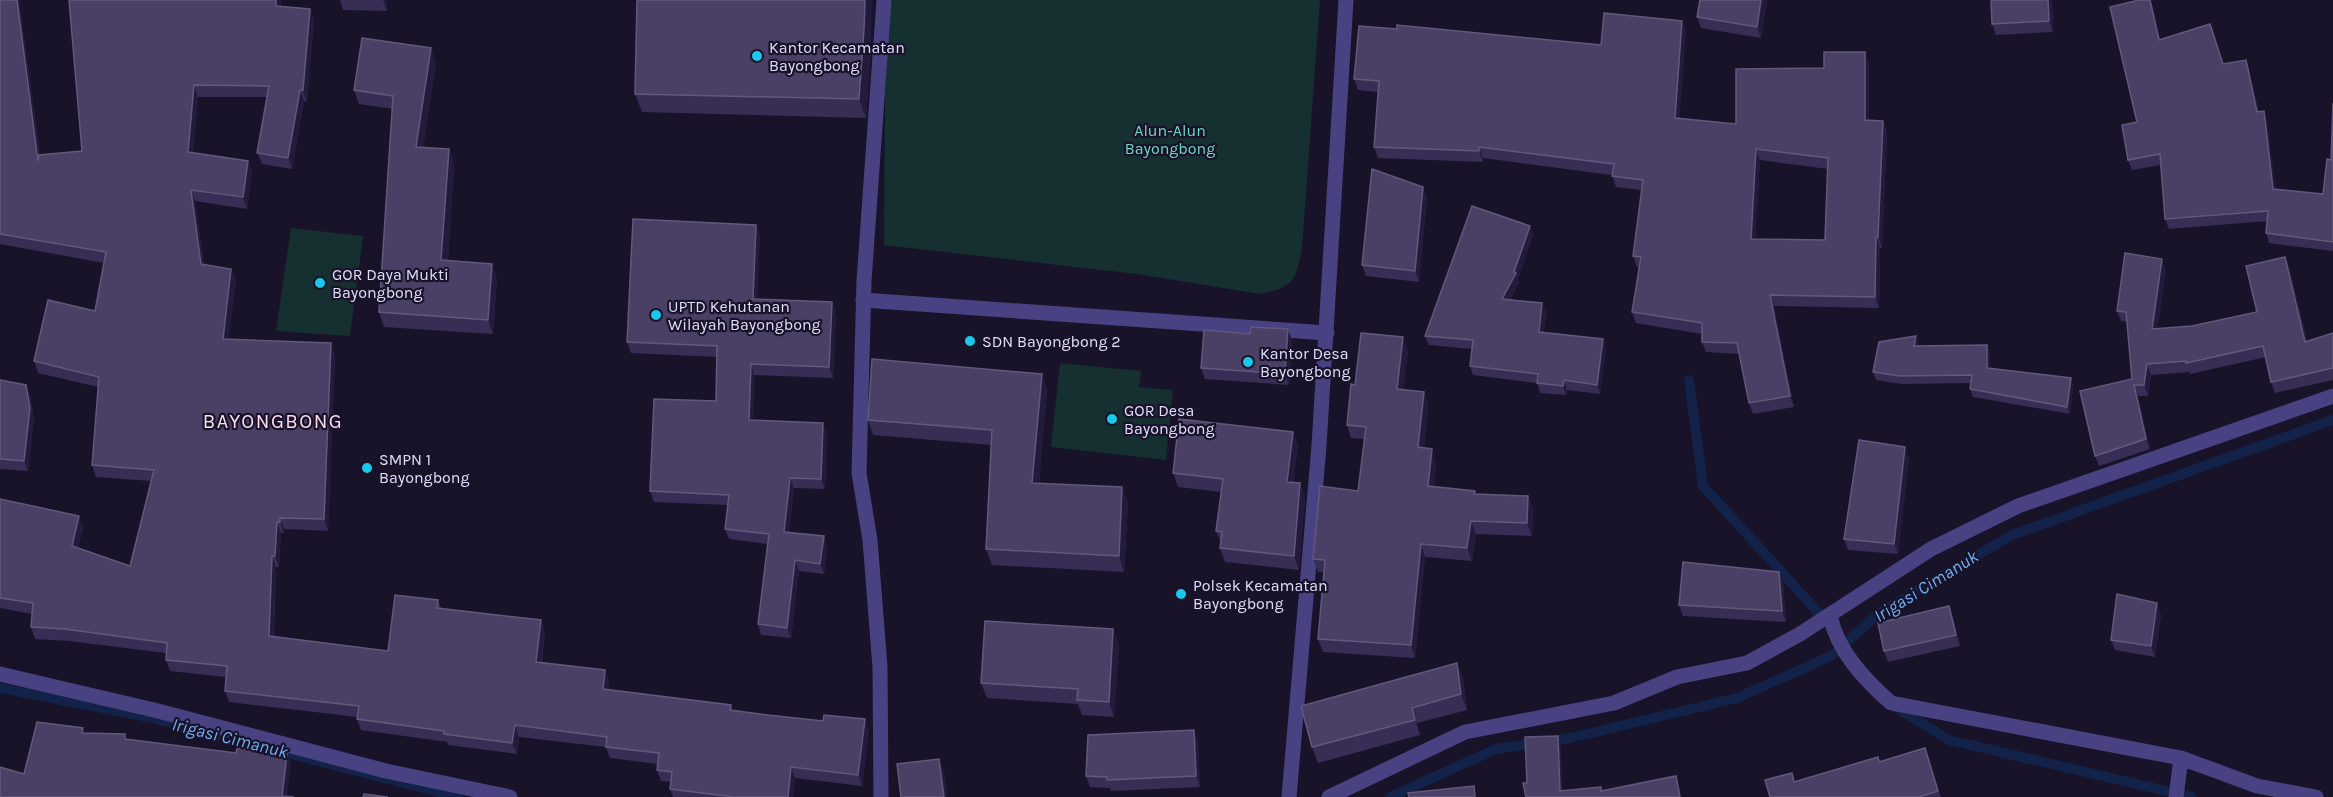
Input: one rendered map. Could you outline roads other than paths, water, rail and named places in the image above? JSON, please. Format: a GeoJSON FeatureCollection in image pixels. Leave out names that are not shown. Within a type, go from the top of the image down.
{"type":"FeatureCollection","features":[{"type":"Feature","properties":{"kind":"street"},"geometry":{"type":"LineString","coordinates":[[881,797],[880,667],[870,540],[859,472],[863,300],[884,0]]}},
{"type":"Feature","properties":{"kind":"street"},"geometry":{"type":"LineString","coordinates":[[1289,797],[1319,446],[1346,0]]}},
{"type":"Feature","properties":{"kind":"street"},"geometry":{"type":"LineString","coordinates":[[863,300],[1327,333]]}},
{"type":"Feature","properties":{"kind":"street"},"geometry":{"type":"LineString","coordinates":[[1329,797],[1465,732],[1614,703],[1677,677],[1747,663],[1829,619],[1931,549],[2018,506],[2333,396]]}},
{"type":"Feature","properties":{"kind":"street"},"geometry":{"type":"LineString","coordinates":[[1829,619],[1847,654],[1868,683],[1891,703],[2181,758],[2257,786],[2316,797]]}},
{"type":"Feature","properties":{"kind":"street"},"geometry":{"type":"LineString","coordinates":[[0,674],[154,710],[386,771],[510,797]]}},
{"type":"Feature","properties":{"kind":"street"},"geometry":{"type":"LineString","coordinates":[[2176,797],[2181,758]]}},
{"type":"Feature","properties":{"kind":"waterway"},"geometry":{"type":"LineString","coordinates":[[1689,380],[1703,486],[1827,622]]}},
{"type":"Feature","properties":{"kind":"waterway","name":"Irigasi Cimanuk"},"geometry":{"type":"LineString","coordinates":[[1390,797],[1496,749],[1570,738],[1737,698],[1831,656],[1879,613],[2012,535],[2333,420]]}},
{"type":"Feature","properties":{"kind":"waterway","name":"Irigasi Cimanuk"},"geometry":{"type":"LineString","coordinates":[[0,688],[148,717],[458,797]]}},
{"type":"Feature","properties":{"kind":"waterway"},"geometry":{"type":"LineString","coordinates":[[1894,706],[1949,740],[2192,797]]}},
{"type":"Feature","properties":{"kind":"place","name":"Kantor Kecamatan Bayongbong"},"geometry":{"type":"Point","coordinates":[757,56]}},
{"type":"Feature","properties":{"kind":"place","name":"GOR Daya Mukti Bayongbong"},"geometry":{"type":"Point","coordinates":[320,283]}},
{"type":"Feature","properties":{"kind":"place","name":"UPTD Kehutanan Wilayah Bayongbong"},"geometry":{"type":"Point","coordinates":[656,315]}},
{"type":"Feature","properties":{"kind":"place","name":"SDN Bayongbong 2"},"geometry":{"type":"Point","coordinates":[970,341]}},
{"type":"Feature","properties":{"kind":"place","name":"Kantor Desa Bayongbong"},"geometry":{"type":"Point","coordinates":[1248,362]}},
{"type":"Feature","properties":{"kind":"place","name":"GOR Desa Bayongbong"},"geometry":{"type":"Point","coordinates":[1112,419]}},
{"type":"Feature","properties":{"kind":"place","name":"SMPN 1 Bayongbong"},"geometry":{"type":"Point","coordinates":[367,468]}},
{"type":"Feature","properties":{"kind":"place","name":"Polsek Kecamatan Bayongbong"},"geometry":{"type":"Point","coordinates":[1181,594]}},
{"type":"Feature","properties":{"kind":"district","name":"BAYONGBONG"},"geometry":{"type":"Point","coordinates":[273,421]}},
{"type":"Feature","properties":{"kind":"park label","name":"Alun-Alun Bayongbong"},"geometry":{"type":"Point","coordinates":[1170,139]}}]}
